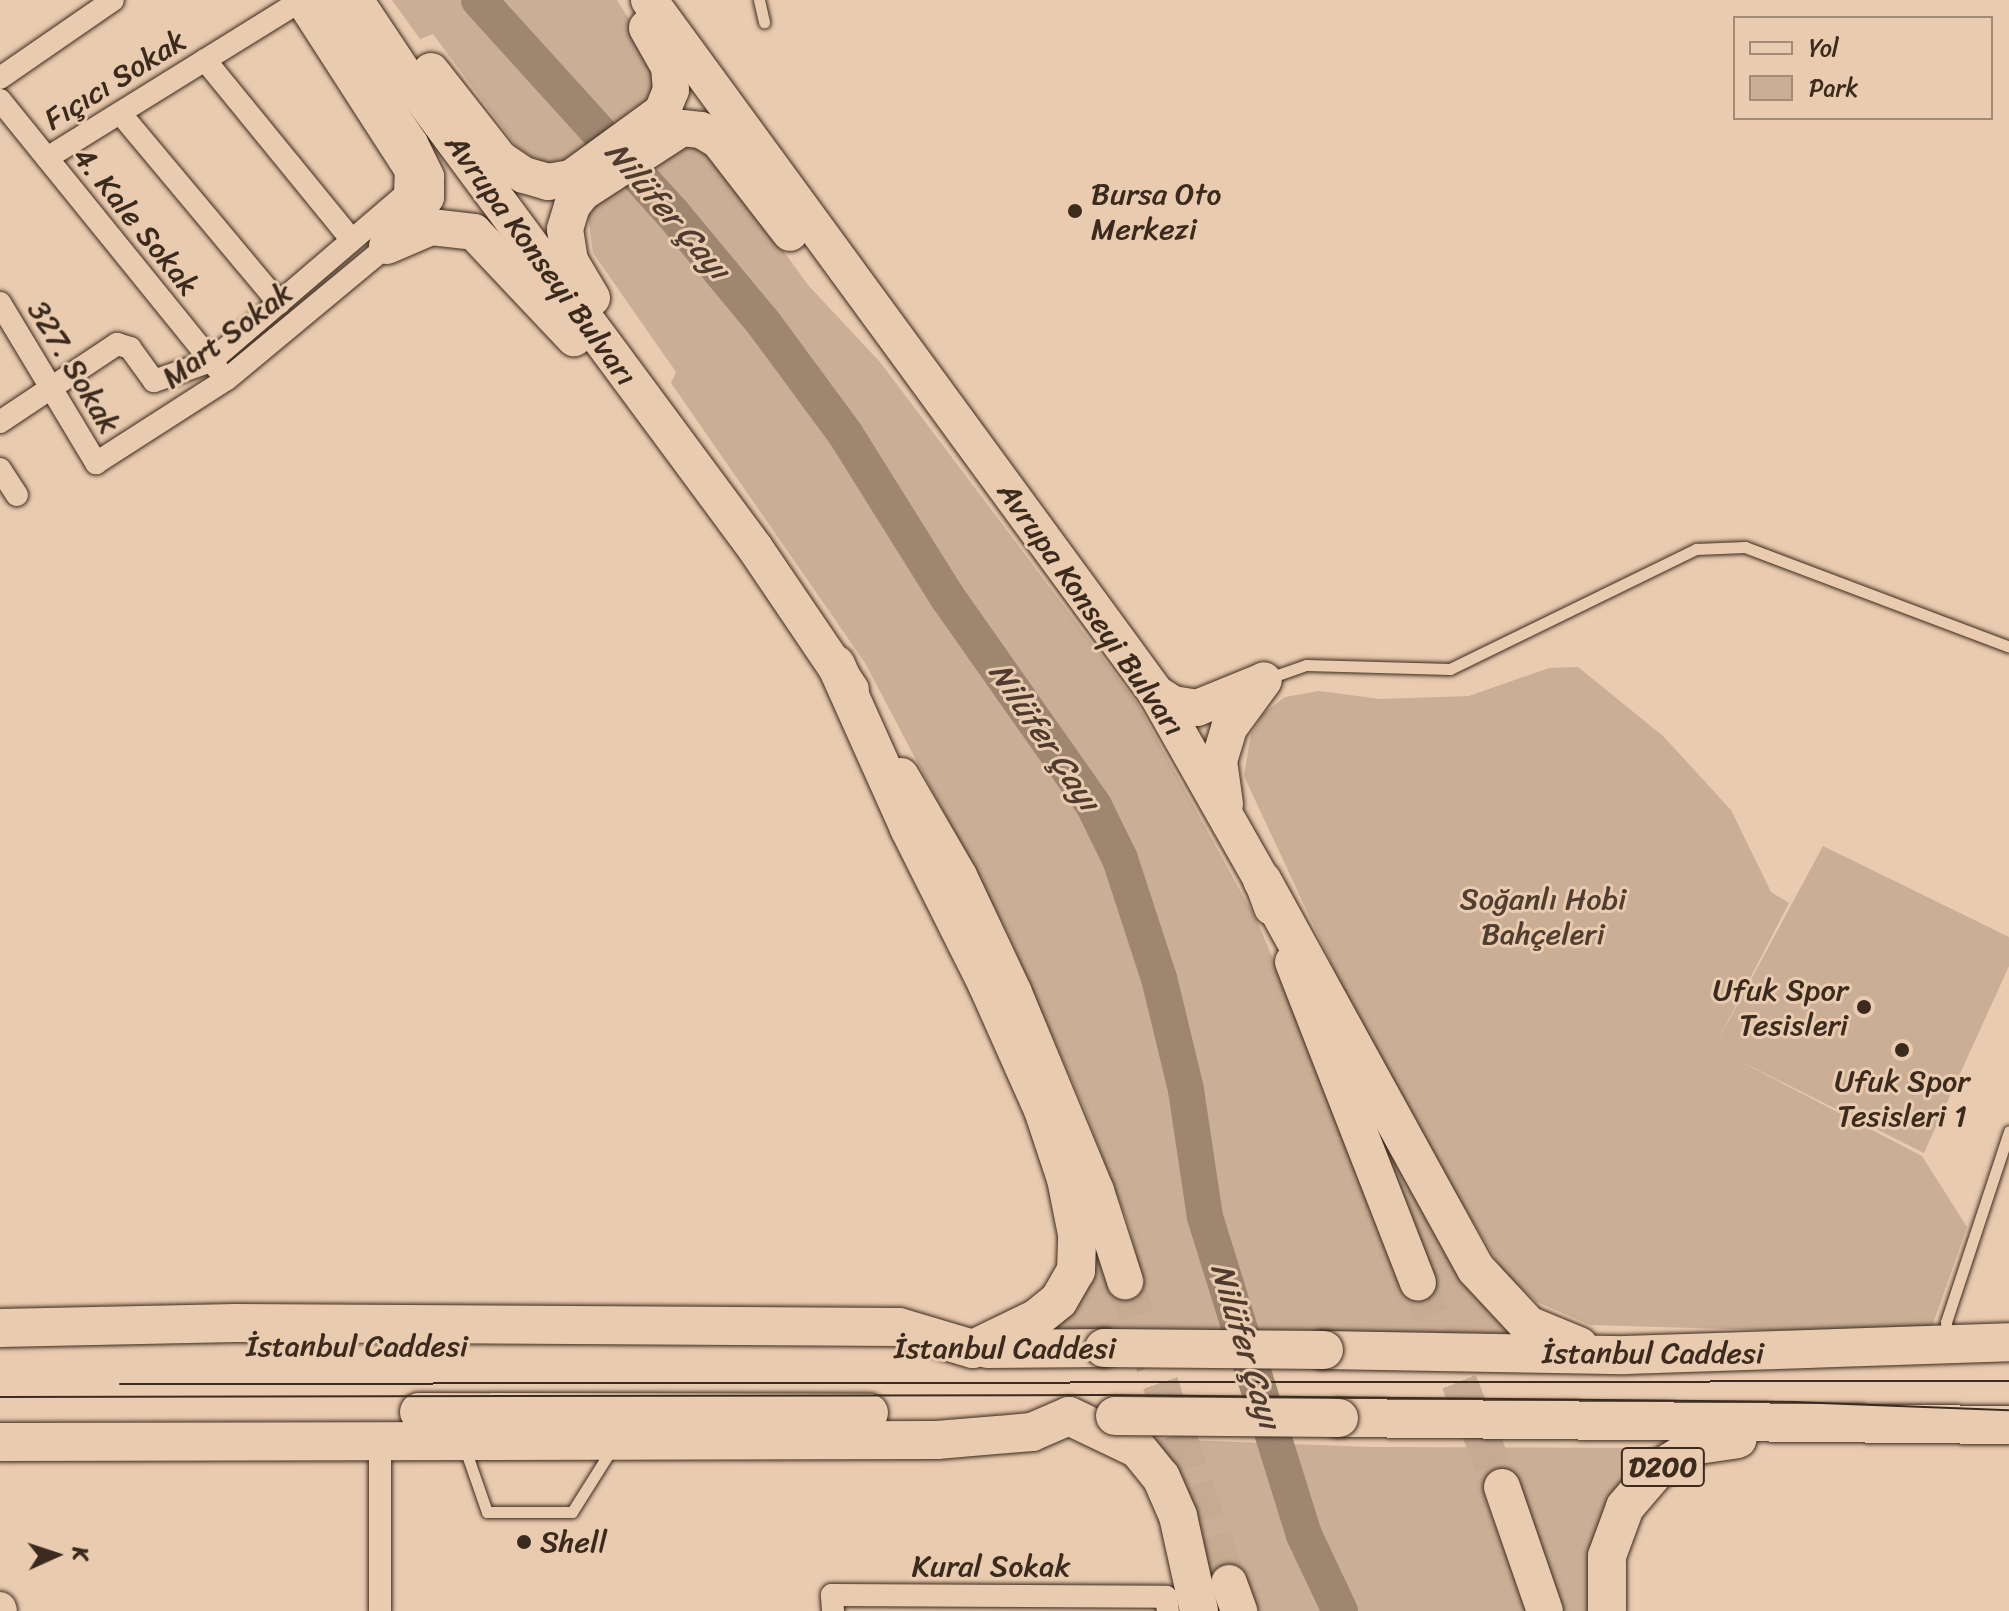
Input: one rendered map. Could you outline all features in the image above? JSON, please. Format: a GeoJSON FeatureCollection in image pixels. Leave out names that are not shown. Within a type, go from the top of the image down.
{"type":"FeatureCollection","features":[{"type":"Feature","properties":{"kind":"highway"},"geometry":{"type":"LineString","coordinates":[[0,1328],[236,1323],[899,1327],[973,1349],[1037,1318],[1059,1300],[1076,1271],[1077,1234],[1066,1179],[1006,1026],[909,828],[836,665]]}},
{"type":"Feature","properties":{"kind":"highway"},"geometry":{"type":"LineString","coordinates":[[1262,880],[1476,1269],[1528,1325],[1571,1345],[1625,1355]]}},
{"type":"Feature","properties":{"kind":"highway","name":"İstanbul Caddesi"},"geometry":{"type":"LineString","coordinates":[[0,1347],[1104,1348],[1625,1355],[1830,1351],[2009,1342]]}},
{"type":"Feature","properties":{"kind":"highway"},"geometry":{"type":"LineString","coordinates":[[0,1418],[593,1411],[1818,1426],[2009,1425]]}},
{"type":"Feature","properties":{"kind":"highway"},"geometry":{"type":"LineString","coordinates":[[0,1442],[380,1438],[980,1438],[1032,1432],[1069,1416],[1138,1449],[1161,1477],[1178,1516],[1177,1606]]}},
{"type":"Feature","properties":{"kind":"highway","name":"D200"},"geometry":{"type":"LineString","coordinates":[[1607,1611],[1607,1556],[1625,1507],[1656,1471],[1698,1445],[1818,1426]]}},
{"type":"Feature","properties":{"kind":"main road","name":"Avrupa Konseyi Bulvarı"},"geometry":{"type":"LineString","coordinates":[[355,0],[407,78],[836,665],[959,876],[1008,980],[1065,1112],[1125,1281]]}},
{"type":"Feature","properties":{"kind":"main road"},"geometry":{"type":"LineString","coordinates":[[370,0],[500,159],[524,175],[548,182],[577,185],[665,123],[671,90],[669,67],[626,0]]}},
{"type":"Feature","properties":{"kind":"main road","name":"Avrupa Konseyi Bulvarı"},"geometry":{"type":"LineString","coordinates":[[649,0],[1156,693],[1262,880],[1418,1282]]}},
{"type":"Feature","properties":{"kind":"main road"},"geometry":{"type":"LineString","coordinates":[[306,1],[356,65],[410,144],[415,186],[426,197],[387,246]]}},
{"type":"Feature","properties":{"kind":"main road"},"geometry":{"type":"LineString","coordinates":[[665,123],[701,130],[719,141],[942,426],[1020,506]]}},
{"type":"Feature","properties":{"kind":"main road"},"geometry":{"type":"LineString","coordinates":[[577,185],[565,229],[570,261],[685,456]]}},
{"type":"Feature","properties":{"kind":"main road"},"geometry":{"type":"LineString","coordinates":[[415,186],[474,232],[685,456]]}},
{"type":"Feature","properties":{"kind":"main road"},"geometry":{"type":"LineString","coordinates":[[387,246],[431,227],[474,232]]}},
{"type":"Feature","properties":{"kind":"main road"},"geometry":{"type":"LineString","coordinates":[[1156,693],[1173,704],[1197,708],[1264,680]]}},
{"type":"Feature","properties":{"kind":"main road"},"geometry":{"type":"LineString","coordinates":[[1227,818],[1219,761],[1229,728],[1264,680]]}},
{"type":"Feature","properties":{"kind":"main road"},"geometry":{"type":"LineString","coordinates":[[1502,1487],[1545,1611]]}},
{"type":"Feature","properties":{"kind":"street"},"geometry":{"type":"LineString","coordinates":[[0,78],[113,0]]}},
{"type":"Feature","properties":{"kind":"street","name":"Fıçıcı Sokak"},"geometry":{"type":"LineString","coordinates":[[47,158],[306,1]]}},
{"type":"Feature","properties":{"kind":"street"},"geometry":{"type":"LineString","coordinates":[[205,60],[352,240]]}},
{"type":"Feature","properties":{"kind":"street","name":"4. Kale Sokak"},"geometry":{"type":"LineString","coordinates":[[0,100],[227,379]]}},
{"type":"Feature","properties":{"kind":"street"},"geometry":{"type":"LineString","coordinates":[[120,113],[279,303]]}},
{"type":"Feature","properties":{"kind":"street","name":"Mart Sokak"},"geometry":{"type":"LineString","coordinates":[[211,361],[415,186]]}},
{"type":"Feature","properties":{"kind":"street","name":"Mart Sokak"},"geometry":{"type":"LineString","coordinates":[[96,463],[227,379],[387,246]]}},
{"type":"Feature","properties":{"kind":"street","name":"327. Sokak"},"geometry":{"type":"LineString","coordinates":[[0,303],[96,463]]}},
{"type":"Feature","properties":{"kind":"street"},"geometry":{"type":"LineString","coordinates":[[0,422],[117,344],[130,348],[154,381],[211,361]]}},
{"type":"Feature","properties":{"kind":"street"},"geometry":{"type":"LineString","coordinates":[[0,469],[17,495]]}},
{"type":"Feature","properties":{"kind":"street"},"geometry":{"type":"LineString","coordinates":[[380,1438],[380,1611]]}},
{"type":"Feature","properties":{"kind":"street","name":"Kural Sokak"},"geometry":{"type":"LineString","coordinates":[[833,1611],[832,1595],[1177,1606]]}},
{"type":"Feature","properties":{"kind":"lane"},"geometry":{"type":"LineString","coordinates":[[759,0],[764,22]]}},
{"type":"Feature","properties":{"kind":"lane"},"geometry":{"type":"LineString","coordinates":[[1264,680],[1306,665],[1450,669],[1696,549],[1745,547],[2009,647]]}},
{"type":"Feature","properties":{"kind":"lane"},"geometry":{"type":"LineString","coordinates":[[1948,1343],[1946,1322],[2009,1131]]}},
{"type":"Feature","properties":{"kind":"lane"},"geometry":{"type":"LineString","coordinates":[[461,1438],[487,1512],[572,1512],[617,1440]]}},
{"type":"Feature","properties":{"kind":"green space"},"geometry":{"type":"Polygon","coordinates":[[[392,0],[617,0],[657,63],[659,94],[571,164],[546,166],[517,147],[433,34],[420,39],[392,0]]]}},
{"type":"Feature","properties":{"kind":"green space"},"geometry":{"type":"Polygon","coordinates":[[[701,137],[808,285],[880,362],[1137,703],[1258,923],[1349,1141],[1364,1107],[1516,1333],[1052,1331],[1067,1315],[1092,1252],[1142,1280],[1130,1229],[1084,1108],[1008,934],[865,663],[671,383],[676,372],[593,253],[588,217],[596,197],[701,137]]]}},
{"type":"Feature","properties":{"kind":"green space","name":"Soğanlı Hobi Bahçeleri"},"geometry":{"type":"Polygon","coordinates":[[[1578,667],[1663,736],[1731,810],[1771,892],[1789,903],[1714,1048],[1823,846],[2009,937],[2009,966],[1924,1153],[1730,1056],[1922,1156],[1967,1227],[1929,1335],[1590,1325],[1537,1302],[1503,1272],[1379,1066],[1244,776],[1251,734],[1264,713],[1285,697],[1319,691],[1380,699],[1469,696],[1549,668],[1578,667]]]}},
{"type":"Feature","properties":{"kind":"green space"},"geometry":{"type":"Polygon","coordinates":[[[1156,1439],[1372,1447],[1657,1448],[1596,1611],[1558,1611],[1512,1484],[1485,1497],[1526,1611],[1259,1611],[1244,1574],[1206,1588],[1180,1486],[1156,1439]]]}},
{"type":"Feature","properties":{"kind":"waterway","name":"Nilüfer Çayı"},"geometry":{"type":"LineString","coordinates":[[479,0],[673,214],[765,325],[846,435],[948,598],[1094,806],[1120,859],[1159,978],[1186,1090],[1205,1217],[1304,1535],[1340,1611]]}},
{"type":"Feature","properties":{"kind":"tunnel"},"geometry":{"type":"LineString","coordinates":[[1125,1281],[1229,1583]]}},
{"type":"Feature","properties":{"kind":"tunnel"},"geometry":{"type":"LineString","coordinates":[[1418,1282],[1502,1487]]}},
{"type":"Feature","properties":{"kind":"tram line"},"geometry":{"type":"LineString","coordinates":[[120,1384],[2009,1381]]}},
{"type":"Feature","properties":{"kind":"tram line"},"geometry":{"type":"LineString","coordinates":[[0,1397],[1101,1395],[1796,1402],[2009,1410]]}},
{"type":"Feature","properties":{"kind":"place","name":"Bursa Oto Merkezi"},"geometry":{"type":"Point","coordinates":[1075,211]}},
{"type":"Feature","properties":{"kind":"place","name":"Ufuk Spor Tesisleri"},"geometry":{"type":"Point","coordinates":[1864,1007]}},
{"type":"Feature","properties":{"kind":"place","name":"Ufuk Spor Tesisleri 1"},"geometry":{"type":"Point","coordinates":[1902,1050]}},
{"type":"Feature","properties":{"kind":"place","name":"Shell"},"geometry":{"type":"Point","coordinates":[524,1542]}}]}
